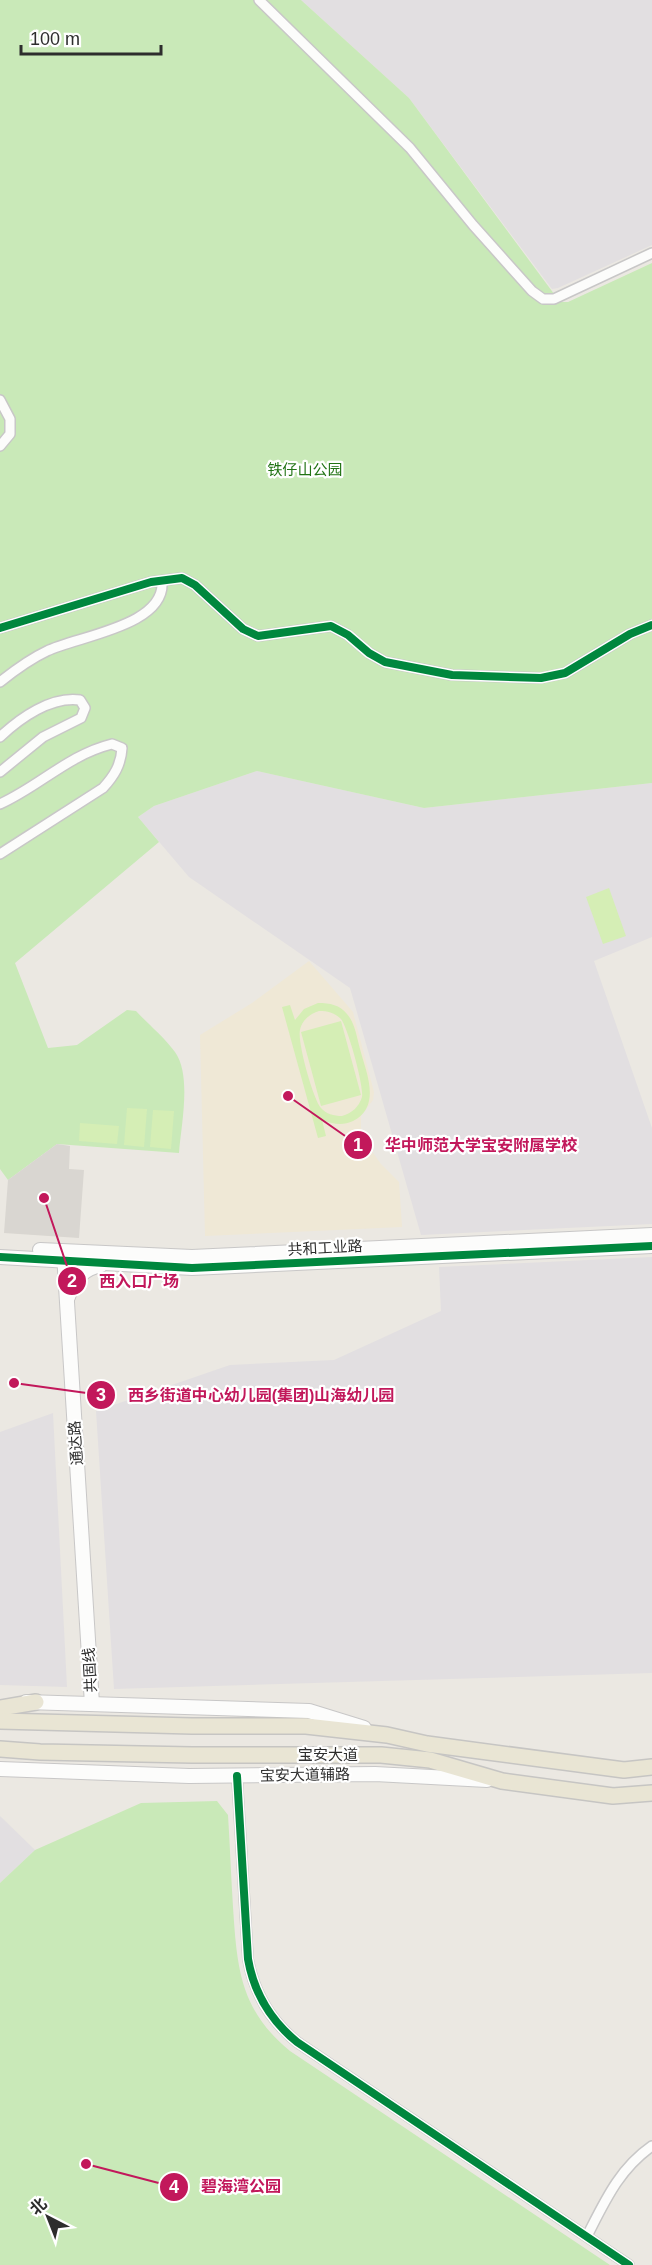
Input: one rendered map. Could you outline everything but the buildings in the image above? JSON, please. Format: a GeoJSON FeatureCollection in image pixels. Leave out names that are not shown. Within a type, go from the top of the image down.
{"type":"FeatureCollection","features":[{"type":"Feature","properties":{"kind":"main road"},"geometry":{"type":"LineString","coordinates":[[0,1707],[36,1702]]}},
{"type":"Feature","properties":{"kind":"main road","name":"宝安大道"},"geometry":{"type":"LineString","coordinates":[[0,1721],[146,1726],[306,1726],[387,1735],[427,1744],[624,1770],[652,1767]]}},
{"type":"Feature","properties":{"kind":"main road","name":"宝安大道"},"geometry":{"type":"LineString","coordinates":[[0,1749],[192,1755],[381,1755],[430,1760],[502,1781],[613,1796],[652,1793]]}},
{"type":"Feature","properties":{"kind":"street"},"geometry":{"type":"LineString","coordinates":[[259,0],[410,148],[473,225],[532,291],[543,299],[554,298],[652,253]]}},
{"type":"Feature","properties":{"kind":"street"},"geometry":{"type":"LineString","coordinates":[[0,400],[10,419],[10,434],[0,446]]}},
{"type":"Feature","properties":{"kind":"street"},"geometry":{"type":"LineString","coordinates":[[0,628],[151,582],[163,586],[182,578],[195,585],[243,629],[258,636],[331,626],[348,635],[369,653],[385,662],[452,675],[541,678],[565,673],[630,634],[652,625]]}},
{"type":"Feature","properties":{"kind":"street"},"geometry":{"type":"LineString","coordinates":[[0,682],[21,665],[48,651],[129,623],[144,614],[156,602],[163,586]]}},
{"type":"Feature","properties":{"kind":"street"},"geometry":{"type":"LineString","coordinates":[[0,737],[27,716],[47,706],[72,699],[80,700],[85,708],[81,718],[43,737],[0,772]]}},
{"type":"Feature","properties":{"kind":"street"},"geometry":{"type":"LineString","coordinates":[[0,804],[30,789],[49,773],[92,749],[112,744],[122,748],[122,760],[112,778],[103,788],[0,854]]}},
{"type":"Feature","properties":{"kind":"street","name":"共和工业路"},"geometry":{"type":"LineString","coordinates":[[0,1257],[192,1257],[652,1235]]}},
{"type":"Feature","properties":{"kind":"street","name":"共和工业路"},"geometry":{"type":"LineString","coordinates":[[0,1248],[117,1263],[192,1268],[652,1246]]}},
{"type":"Feature","properties":{"kind":"street","name":"通达路"},"geometry":{"type":"LineString","coordinates":[[64,1256],[88,1635]]}},
{"type":"Feature","properties":{"kind":"street"},"geometry":{"type":"LineString","coordinates":[[68,1311],[70,1291],[80,1275],[96,1266],[117,1263]]}},
{"type":"Feature","properties":{"kind":"street","name":"共固线"},"geometry":{"type":"LineString","coordinates":[[88,1635],[92,1704]]}},
{"type":"Feature","properties":{"kind":"street"},"geometry":{"type":"LineString","coordinates":[[0,1702],[309,1711],[387,1735]]}},
{"type":"Feature","properties":{"kind":"street","name":"宝安大道辅路"},"geometry":{"type":"LineString","coordinates":[[0,1769],[237,1776],[375,1774],[502,1781]]}},
{"type":"Feature","properties":{"kind":"street"},"geometry":{"type":"LineString","coordinates":[[237,1776],[248,1959],[253,1983],[271,2016],[297,2042],[629,2265]]}},
{"type":"Feature","properties":{"kind":"street"},"geometry":{"type":"LineString","coordinates":[[587,2236],[617,2179],[634,2160],[652,2146]]}},
{"type":"Feature","properties":{"kind":"shaded area"},"geometry":{"type":"Polygon","coordinates":[[[301,0],[652,0],[652,245],[552,289],[409,98],[301,0]]]}},
{"type":"Feature","properties":{"kind":"shaded area"},"geometry":{"type":"Polygon","coordinates":[[[257,771],[424,808],[652,783],[652,937],[594,961],[652,1128],[652,1224],[421,1235],[350,988],[189,877],[138,817],[154,806],[257,771]]]}},
{"type":"Feature","properties":{"kind":"shaded area"},"geometry":{"type":"Polygon","coordinates":[[[309,961],[353,1012],[374,1092],[373,1100],[361,1116],[361,1129],[368,1146],[381,1164],[399,1182],[402,1227],[205,1236],[200,1035],[252,1003],[309,961]]]}},
{"type":"Feature","properties":{"kind":"shaded area"},"geometry":{"type":"Polygon","coordinates":[[[57,1144],[70,1146],[69,1169],[84,1170],[79,1238],[4,1233],[8,1180],[57,1144]]]}},
{"type":"Feature","properties":{"kind":"shaded area"},"geometry":{"type":"Polygon","coordinates":[[[652,1257],[652,1673],[114,1689],[96,1411],[230,1365],[334,1360],[441,1311],[439,1267],[652,1257]]]}},
{"type":"Feature","properties":{"kind":"shaded area"},"geometry":{"type":"Polygon","coordinates":[[[53,1413],[67,1687],[0,1685],[0,1432],[53,1413]]]}},
{"type":"Feature","properties":{"kind":"shaded area"},"geometry":{"type":"Polygon","coordinates":[[[0,1816],[35,1850],[0,1883],[0,1816]]]}},
{"type":"Feature","properties":{"kind":"green space","name":"铁仔山公园"},"geometry":{"type":"Polygon","coordinates":[[[0,0],[301,0],[409,98],[560,302],[568,302],[652,263],[652,783],[424,808],[257,771],[154,806],[138,817],[159,842],[15,963],[48,1048],[77,1045],[127,1010],[136,1011],[171,1046],[180,1062],[184,1087],[179,1153],[57,1144],[8,1180],[0,1169],[0,0]]]}},
{"type":"Feature","properties":{"kind":"green space"},"geometry":{"type":"Polygon","coordinates":[[[609,888],[626,936],[603,944],[586,897],[609,888]]]}},
{"type":"Feature","properties":{"kind":"green space"},"geometry":{"type":"Polygon","coordinates":[[[318,1003],[327,1003],[347,1014],[355,1031],[370,1088],[370,1098],[362,1115],[345,1124],[322,1120],[326,1136],[318,1138],[282,1007],[290,1005],[295,1020],[304,1009],[318,1003]],[[319,1011],[307,1018],[300,1030],[303,1057],[321,1108],[333,1115],[342,1116],[359,1104],[362,1097],[361,1081],[341,1019],[331,1013],[319,1011]]]}},
{"type":"Feature","properties":{"kind":"green space"},"geometry":{"type":"Polygon","coordinates":[[[341,1021],[361,1095],[321,1106],[301,1032],[341,1021]]]}},
{"type":"Feature","properties":{"kind":"green space"},"geometry":{"type":"Polygon","coordinates":[[[127,1108],[147,1109],[144,1147],[124,1145],[127,1108]]]}},
{"type":"Feature","properties":{"kind":"green space"},"geometry":{"type":"Polygon","coordinates":[[[153,1110],[174,1111],[171,1149],[150,1147],[153,1110]]]}},
{"type":"Feature","properties":{"kind":"green space"},"geometry":{"type":"Polygon","coordinates":[[[80,1123],[119,1126],[117,1144],[79,1141],[80,1123]]]}},
{"type":"Feature","properties":{"kind":"green space"},"geometry":{"type":"Polygon","coordinates":[[[217,1801],[228,1815],[235,1929],[244,1986],[251,2004],[273,2036],[290,2051],[610,2265],[0,2265],[0,1883],[35,1850],[141,1803],[217,1801]]]}},
{"type":"Feature","properties":{"kind":"cycle path"},"geometry":{"type":"LineString","coordinates":[[0,628],[151,582],[182,578],[195,585],[243,629],[258,636],[331,626],[348,635],[369,653],[385,662],[452,675],[541,678],[565,673],[630,634],[652,625]]}},
{"type":"Feature","properties":{"kind":"cycle path"},"geometry":{"type":"LineString","coordinates":[[0,1257],[192,1268],[652,1246]]}},
{"type":"Feature","properties":{"kind":"cycle path"},"geometry":{"type":"LineString","coordinates":[[237,1776],[248,1959],[259,1994],[279,2025],[297,2042],[629,2265]]}},
{"type":"Feature","properties":{"kind":"place","name":"华中师范大学宝安附属学校"},"geometry":{"type":"Point","coordinates":[288,1096]}},
{"type":"Feature","properties":{"kind":"place","name":"西入口广场"},"geometry":{"type":"Point","coordinates":[44,1198]}},
{"type":"Feature","properties":{"kind":"place","name":"西乡街道中心幼儿园(集团)山海幼儿园"},"geometry":{"type":"Point","coordinates":[14,1383]}},
{"type":"Feature","properties":{"kind":"place","name":"碧海湾公园"},"geometry":{"type":"Point","coordinates":[86,2164]}}]}
